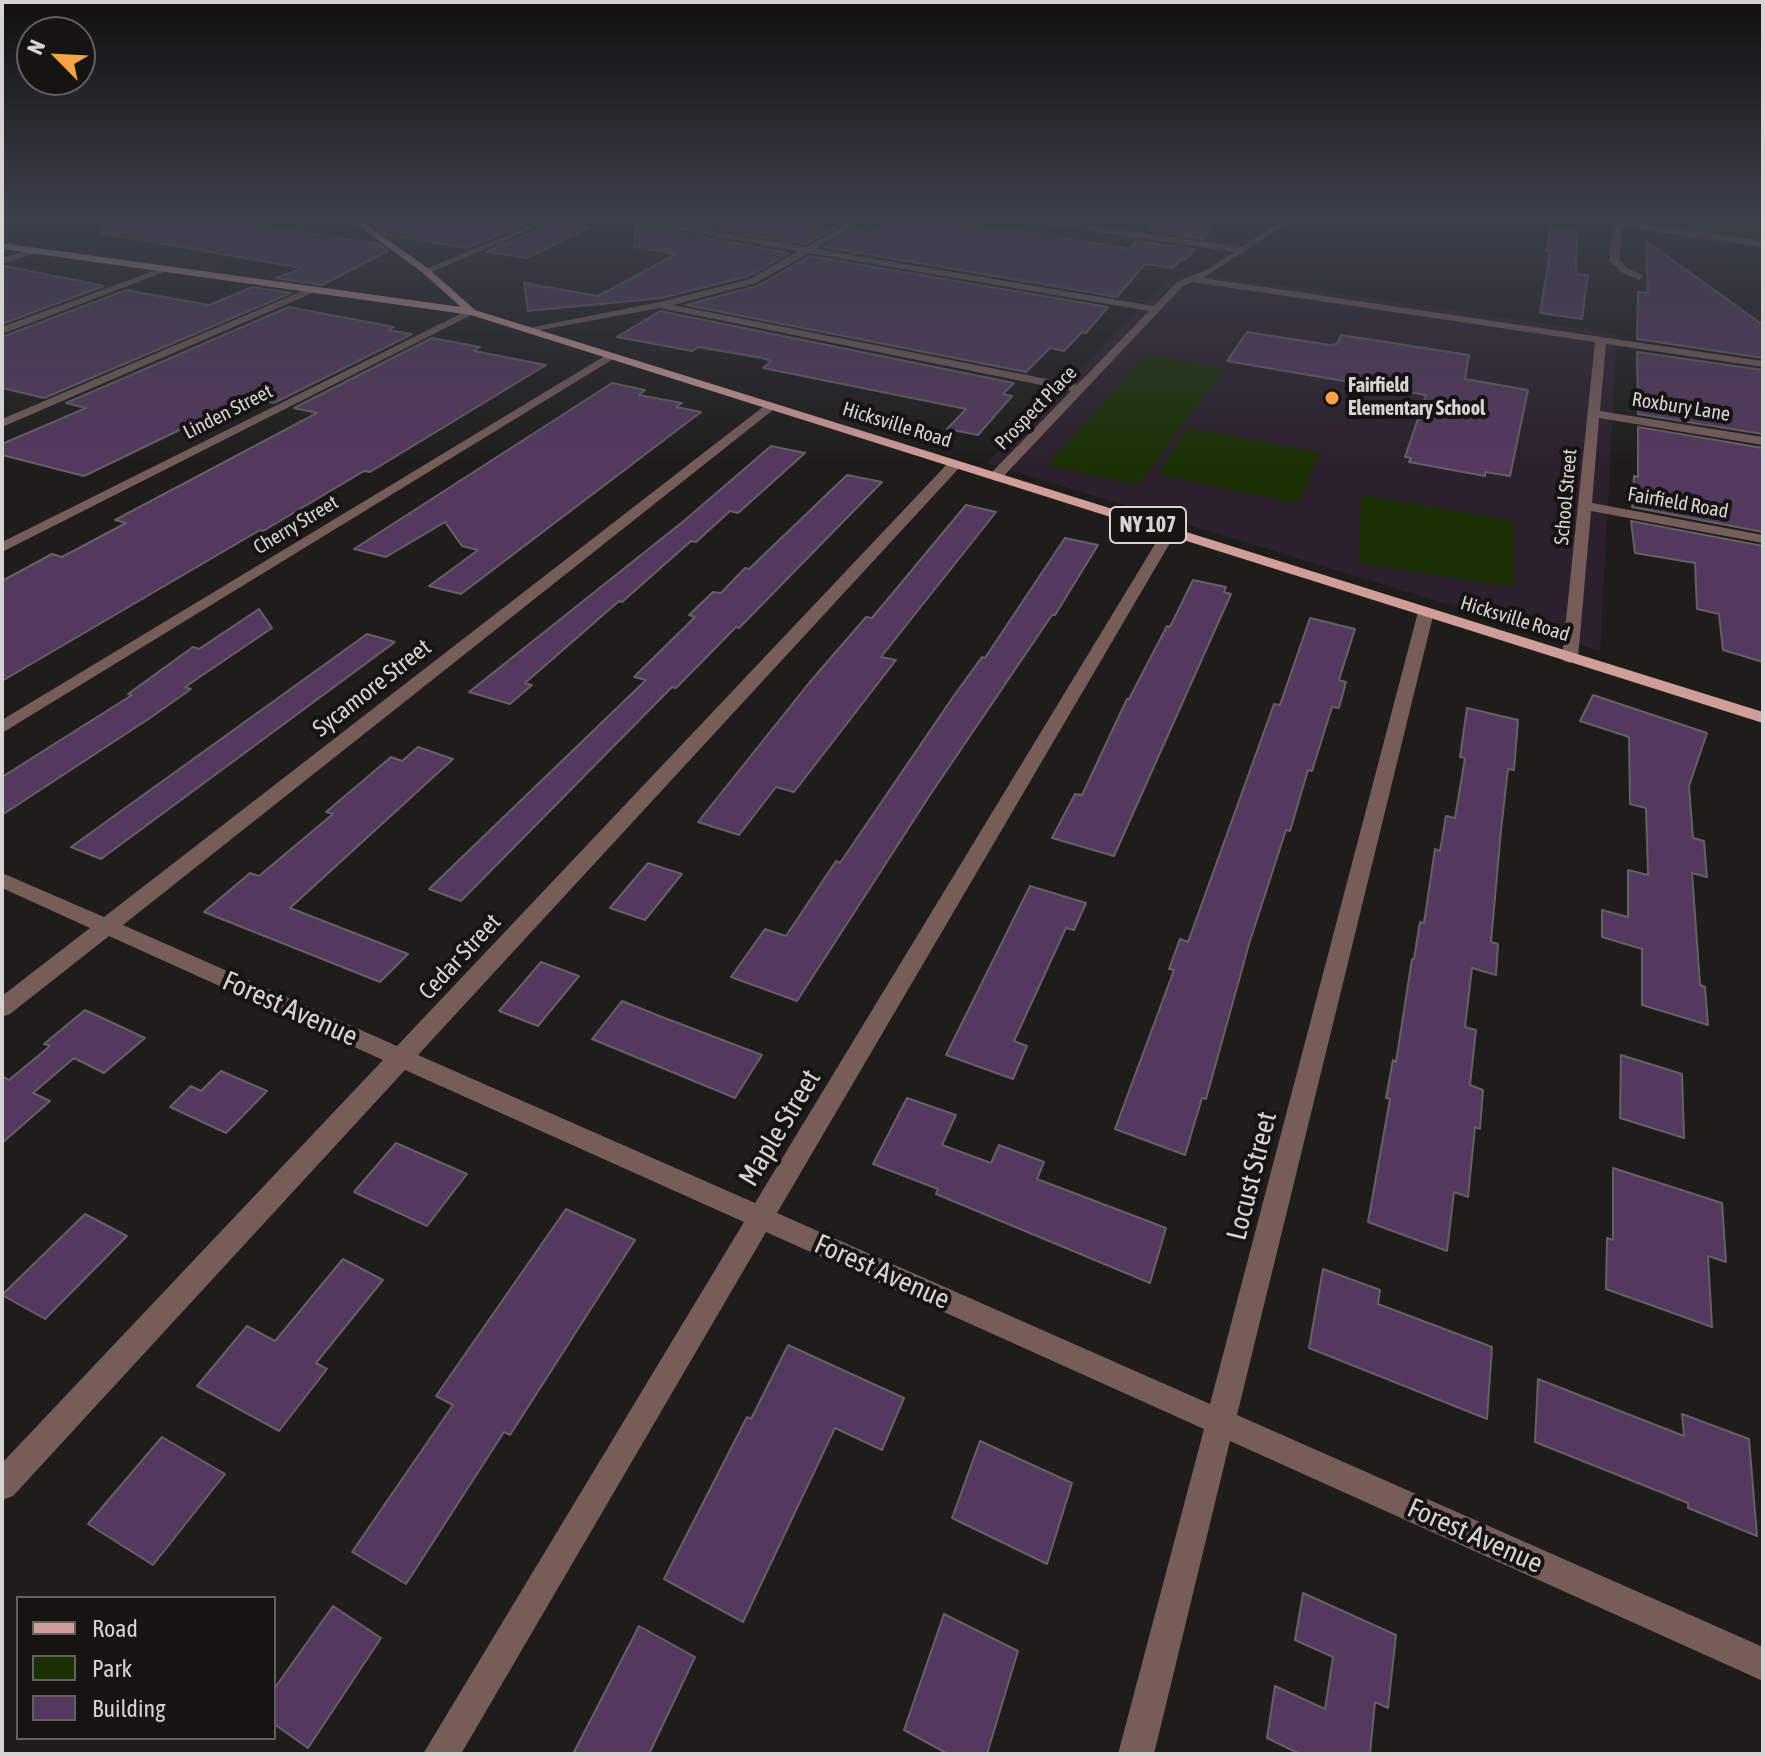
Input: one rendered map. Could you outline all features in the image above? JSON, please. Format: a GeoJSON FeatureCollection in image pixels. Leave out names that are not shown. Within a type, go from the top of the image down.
{"type":"FeatureCollection","features":[{"type":"Feature","properties":{"kind":"main road","name":"Hicksville Road"},"geometry":{"type":"LineString","coordinates":[[409,302],[472,312],[534,330],[1763,718]]}},
{"type":"Feature","properties":{"kind":"main road"},"geometry":{"type":"LineString","coordinates":[[461,302],[472,312]]}},
{"type":"Feature","properties":{"kind":"street"},"geometry":{"type":"LineString","coordinates":[[2,331],[79,302]]}},
{"type":"Feature","properties":{"kind":"street"},"geometry":{"type":"LineString","coordinates":[[2,423],[284,302]]}},
{"type":"Feature","properties":{"kind":"street"},"geometry":{"type":"LineString","coordinates":[[534,330],[672,302]]}},
{"type":"Feature","properties":{"kind":"street"},"geometry":{"type":"LineString","coordinates":[[1114,302],[1156,309]]}},
{"type":"Feature","properties":{"kind":"street","name":"Prospect Place"},"geometry":{"type":"LineString","coordinates":[[995,477],[1163,302]]}},
{"type":"Feature","properties":{"kind":"street"},"geometry":{"type":"LineString","coordinates":[[1345,302],[1763,364]]}},
{"type":"Feature","properties":{"kind":"street"},"geometry":{"type":"LineString","coordinates":[[660,305],[1080,389]]}},
{"type":"Feature","properties":{"kind":"street","name":"Linden Street"},"geometry":{"type":"LineString","coordinates":[[2,548],[472,312]]}},
{"type":"Feature","properties":{"kind":"street","name":"School Street"},"geometry":{"type":"LineString","coordinates":[[1570,658],[1601,340]]}},
{"type":"Feature","properties":{"kind":"street","name":"Cherry Street"},"geometry":{"type":"LineString","coordinates":[[2,728],[612,356]]}},
{"type":"Feature","properties":{"kind":"street","name":"Sycamore Street"},"geometry":{"type":"LineString","coordinates":[[2,1008],[772,406]]}},
{"type":"Feature","properties":{"kind":"street","name":"Roxbury Lane"},"geometry":{"type":"LineString","coordinates":[[1593,413],[1763,441]]}},
{"type":"Feature","properties":{"kind":"street","name":"Cedar Street"},"geometry":{"type":"LineString","coordinates":[[2,1485],[955,464]]}},
{"type":"Feature","properties":{"kind":"street","name":"Fairfield Road"},"geometry":{"type":"LineString","coordinates":[[1586,506],[1763,539]]}},
{"type":"Feature","properties":{"kind":"street","name":"Maple Street"},"geometry":{"type":"LineString","coordinates":[[441,1754],[1170,531]]}},
{"type":"Feature","properties":{"kind":"street","name":"Locust Street"},"geometry":{"type":"LineString","coordinates":[[1136,1754],[1426,612]]}},
{"type":"Feature","properties":{"kind":"street","name":"Forest Avenue"},"geometry":{"type":"LineString","coordinates":[[2,880],[1763,1664]]}},
{"type":"Feature","properties":{"kind":"shaded area","name":"Fairfield Elementary School"},"geometry":{"type":"Polygon","coordinates":[[[1146,302],[1397,302],[1617,334],[1600,651],[987,463],[1146,302]]]}},
{"type":"Feature","properties":{"kind":"green space"},"geometry":{"type":"Polygon","coordinates":[[[1146,354],[1226,368],[1138,485],[1047,465],[1146,354]]]}},
{"type":"Feature","properties":{"kind":"green space"},"geometry":{"type":"Polygon","coordinates":[[[1188,428],[1321,453],[1298,504],[1158,474],[1188,428]]]}},
{"type":"Feature","properties":{"kind":"green space"},"geometry":{"type":"Polygon","coordinates":[[[1361,495],[1514,521],[1513,587],[1359,563],[1361,495]]]}},
{"type":"Feature","properties":{"kind":"building"},"geometry":{"type":"Polygon","coordinates":[[[2,302],[61,302],[2,324],[2,302]]]}},
{"type":"Feature","properties":{"kind":"building"},"geometry":{"type":"Polygon","coordinates":[[[94,302],[192,302],[209,305],[216,302],[270,302],[44,398],[2,388],[2,337],[94,302]]]}},
{"type":"Feature","properties":{"kind":"building"},"geometry":{"type":"Polygon","coordinates":[[[527,302],[621,302],[528,311],[527,302]]]}},
{"type":"Feature","properties":{"kind":"building"},"geometry":{"type":"Polygon","coordinates":[[[697,302],[1078,302],[1108,307],[1086,333],[1082,332],[1064,351],[1050,348],[1026,372],[686,305],[697,302]]]}},
{"type":"Feature","properties":{"kind":"building"},"geometry":{"type":"Polygon","coordinates":[[[1542,302],[1584,302],[1582,319],[1540,313],[1542,302]]]}},
{"type":"Feature","properties":{"kind":"building"},"geometry":{"type":"Polygon","coordinates":[[[1638,302],[1731,302],[1763,325],[1763,358],[1637,339],[1638,302]]]}},
{"type":"Feature","properties":{"kind":"building"},"geometry":{"type":"Polygon","coordinates":[[[289,307],[394,327],[388,330],[412,334],[274,403],[248,397],[84,476],[2,455],[2,444],[86,408],[66,403],[289,307]]]}},
{"type":"Feature","properties":{"kind":"building"},"geometry":{"type":"Polygon","coordinates":[[[660,311],[1014,383],[1003,394],[1012,396],[978,435],[947,429],[966,409],[763,368],[771,361],[762,358],[698,347],[692,351],[617,337],[660,311]]]}},
{"type":"Feature","properties":{"kind":"building"},"geometry":{"type":"Polygon","coordinates":[[[1247,332],[1330,345],[1337,344],[1341,335],[1469,355],[1465,379],[1528,390],[1510,476],[1485,472],[1485,476],[1409,462],[1411,458],[1405,457],[1426,395],[1227,361],[1247,332]]]}},
{"type":"Feature","properties":{"kind":"building"},"geometry":{"type":"Polygon","coordinates":[[[432,338],[480,347],[474,351],[546,365],[370,472],[364,471],[260,530],[2,681],[2,581],[52,554],[62,557],[126,523],[115,520],[317,413],[294,408],[432,338]]]}},
{"type":"Feature","properties":{"kind":"building"},"geometry":{"type":"Polygon","coordinates":[[[1637,352],[1763,370],[1763,434],[1638,414],[1637,352]]]}},
{"type":"Feature","properties":{"kind":"building"},"geometry":{"type":"Polygon","coordinates":[[[612,383],[645,390],[639,395],[682,403],[676,407],[701,412],[461,594],[429,586],[478,550],[462,546],[445,522],[386,557],[354,549],[612,383]]]}},
{"type":"Feature","properties":{"kind":"building"},"geometry":{"type":"Polygon","coordinates":[[[1638,427],[1763,448],[1763,532],[1632,507],[1634,476],[1638,477],[1638,427]]]}},
{"type":"Feature","properties":{"kind":"building"},"geometry":{"type":"Polygon","coordinates":[[[771,446],[805,453],[738,513],[730,511],[622,602],[619,601],[525,683],[532,685],[510,704],[469,692],[685,520],[771,446]]]}},
{"type":"Feature","properties":{"kind":"building"},"geometry":{"type":"Polygon","coordinates":[[[847,475],[882,482],[739,628],[736,627],[676,688],[672,687],[461,901],[429,889],[646,680],[634,677],[695,617],[689,615],[713,592],[721,593],[745,568],[749,569],[847,475]]]}},
{"type":"Feature","properties":{"kind":"building"},"geometry":{"type":"Polygon","coordinates":[[[966,505],[996,512],[881,657],[896,660],[794,792],[776,787],[739,835],[698,822],[809,683],[866,617],[872,618],[966,505]]]}},
{"type":"Feature","properties":{"kind":"building"},"geometry":{"type":"Polygon","coordinates":[[[1631,521],[1763,546],[1763,662],[1723,650],[1719,614],[1697,609],[1695,563],[1635,553],[1631,521]]]}},
{"type":"Feature","properties":{"kind":"building"},"geometry":{"type":"Polygon","coordinates":[[[1065,538],[1098,545],[1055,615],[1052,615],[930,795],[797,1001],[731,977],[765,929],[786,936],[836,861],[840,863],[953,697],[982,657],[985,658],[1065,538]]]}},
{"type":"Feature","properties":{"kind":"building"},"geometry":{"type":"Polygon","coordinates":[[[1193,580],[1226,587],[1224,592],[1231,594],[1114,856],[1052,838],[1075,794],[1082,795],[1127,699],[1167,626],[1170,627],[1193,580]]]}},
{"type":"Feature","properties":{"kind":"building"},"geometry":{"type":"Polygon","coordinates":[[[259,609],[272,628],[185,687],[191,689],[150,718],[2,815],[2,777],[132,695],[128,694],[193,647],[199,649],[259,609]]]}},
{"type":"Feature","properties":{"kind":"building"},"geometry":{"type":"Polygon","coordinates":[[[1310,618],[1355,629],[1339,680],[1346,682],[1339,708],[1332,707],[1312,771],[1308,770],[1290,831],[1286,830],[1249,944],[1206,1099],[1202,1098],[1185,1155],[1115,1129],[1174,970],[1169,969],[1180,939],[1188,942],[1274,704],[1280,705],[1310,618]]]}},
{"type":"Feature","properties":{"kind":"building"},"geometry":{"type":"Polygon","coordinates":[[[367,634],[395,642],[101,859],[71,847],[367,634]]]}},
{"type":"Feature","properties":{"kind":"building"},"geometry":{"type":"Polygon","coordinates":[[[1593,695],[1707,733],[1689,786],[1693,838],[1704,841],[1707,877],[1692,873],[1700,985],[1705,987],[1708,1025],[1642,1005],[1642,949],[1602,937],[1602,910],[1628,917],[1628,870],[1648,875],[1646,808],[1630,804],[1629,737],[1580,721],[1593,695]]]}},
{"type":"Feature","properties":{"kind":"building"},"geometry":{"type":"Polygon","coordinates":[[[1467,708],[1518,720],[1514,770],[1508,769],[1491,942],[1498,944],[1496,975],[1472,968],[1465,1027],[1476,1030],[1470,1085],[1483,1090],[1480,1129],[1475,1127],[1468,1197],[1454,1192],[1447,1251],[1368,1222],[1390,1099],[1386,1098],[1393,1060],[1396,1062],[1420,922],[1424,923],[1435,849],[1440,851],[1446,816],[1455,818],[1465,758],[1460,757],[1467,708]]]}},
{"type":"Feature","properties":{"kind":"building"},"geometry":{"type":"Polygon","coordinates":[[[418,747],[453,759],[290,908],[408,954],[380,982],[204,912],[250,873],[259,876],[333,814],[326,812],[391,757],[402,761],[418,747]]]}},
{"type":"Feature","properties":{"kind":"building"},"geometry":{"type":"Polygon","coordinates":[[[648,863],[682,874],[645,920],[610,908],[648,863]]]}},
{"type":"Feature","properties":{"kind":"building"},"geometry":{"type":"Polygon","coordinates":[[[1030,886],[1086,903],[1074,930],[1066,928],[1014,1041],[1027,1046],[1013,1079],[946,1055],[1030,886]]]}},
{"type":"Feature","properties":{"kind":"building"},"geometry":{"type":"Polygon","coordinates":[[[541,962],[579,976],[538,1026],[499,1011],[541,962]]]}},
{"type":"Feature","properties":{"kind":"building"},"geometry":{"type":"Polygon","coordinates":[[[622,1001],[762,1055],[735,1098],[592,1039],[622,1001]]]}},
{"type":"Feature","properties":{"kind":"building"},"geometry":{"type":"Polygon","coordinates":[[[85,1010],[145,1038],[104,1073],[74,1058],[33,1093],[50,1101],[2,1143],[2,1076],[9,1080],[50,1046],[44,1044],[85,1010]]]}},
{"type":"Feature","properties":{"kind":"building"},"geometry":{"type":"Polygon","coordinates":[[[1621,1055],[1682,1074],[1684,1138],[1620,1118],[1621,1055]]]}},
{"type":"Feature","properties":{"kind":"building"},"geometry":{"type":"Polygon","coordinates":[[[221,1071],[267,1091],[226,1133],[170,1107],[191,1086],[201,1091],[221,1071]]]}},
{"type":"Feature","properties":{"kind":"building"},"geometry":{"type":"Polygon","coordinates":[[[907,1098],[956,1115],[942,1145],[991,1163],[999,1145],[1044,1162],[1037,1179],[1166,1228],[1150,1283],[936,1194],[938,1189],[873,1164],[907,1098]]]}},
{"type":"Feature","properties":{"kind":"building"},"geometry":{"type":"Polygon","coordinates":[[[396,1143],[467,1174],[427,1226],[354,1192],[396,1143]]]}},
{"type":"Feature","properties":{"kind":"building"},"geometry":{"type":"Polygon","coordinates":[[[1613,1168],[1722,1203],[1726,1262],[1708,1256],[1712,1327],[1606,1289],[1607,1238],[1613,1240],[1613,1168]]]}},
{"type":"Feature","properties":{"kind":"building"},"geometry":{"type":"Polygon","coordinates":[[[566,1209],[635,1240],[510,1435],[504,1432],[406,1584],[352,1552],[453,1405],[436,1396],[566,1209]]]}},
{"type":"Feature","properties":{"kind":"building"},"geometry":{"type":"Polygon","coordinates":[[[85,1214],[127,1236],[45,1319],[2,1295],[85,1214]]]}},
{"type":"Feature","properties":{"kind":"building"},"geometry":{"type":"Polygon","coordinates":[[[343,1259],[383,1280],[316,1363],[327,1369],[279,1431],[197,1386],[247,1326],[275,1341],[343,1259]]]}},
{"type":"Feature","properties":{"kind":"building"},"geometry":{"type":"Polygon","coordinates":[[[1323,1269],[1380,1290],[1378,1304],[1492,1347],[1487,1419],[1309,1348],[1323,1269]]]}},
{"type":"Feature","properties":{"kind":"building"},"geometry":{"type":"Polygon","coordinates":[[[788,1345],[904,1398],[882,1450],[835,1428],[743,1622],[664,1579],[747,1417],[751,1419],[788,1345]]]}},
{"type":"Feature","properties":{"kind":"building"},"geometry":{"type":"Polygon","coordinates":[[[1538,1379],[1684,1436],[1682,1414],[1749,1439],[1757,1536],[1688,1508],[1688,1503],[1535,1442],[1538,1379]]]}},
{"type":"Feature","properties":{"kind":"building"},"geometry":{"type":"Polygon","coordinates":[[[162,1437],[225,1474],[153,1565],[88,1524],[162,1437]]]}},
{"type":"Feature","properties":{"kind":"building"},"geometry":{"type":"Polygon","coordinates":[[[980,1441],[1072,1483],[1047,1564],[952,1518],[980,1441]]]}},
{"type":"Feature","properties":{"kind":"building"},"geometry":{"type":"Polygon","coordinates":[[[1303,1593],[1396,1635],[1388,1708],[1375,1702],[1370,1754],[1300,1754],[1267,1738],[1275,1686],[1325,1709],[1333,1657],[1295,1640],[1303,1593]]]}},
{"type":"Feature","properties":{"kind":"building"},"geometry":{"type":"Polygon","coordinates":[[[333,1606],[381,1638],[308,1748],[276,1725],[276,1686],[333,1606]]]}},
{"type":"Feature","properties":{"kind":"building"},"geometry":{"type":"Polygon","coordinates":[[[944,1614],[1018,1651],[987,1754],[948,1754],[904,1730],[944,1614]]]}},
{"type":"Feature","properties":{"kind":"building"},"geometry":{"type":"Polygon","coordinates":[[[639,1626],[695,1657],[649,1754],[573,1754],[639,1626]]]}},
{"type":"Feature","properties":{"kind":"place","name":"Fairfield Elementary School"},"geometry":{"type":"Point","coordinates":[1332,398]}}]}
